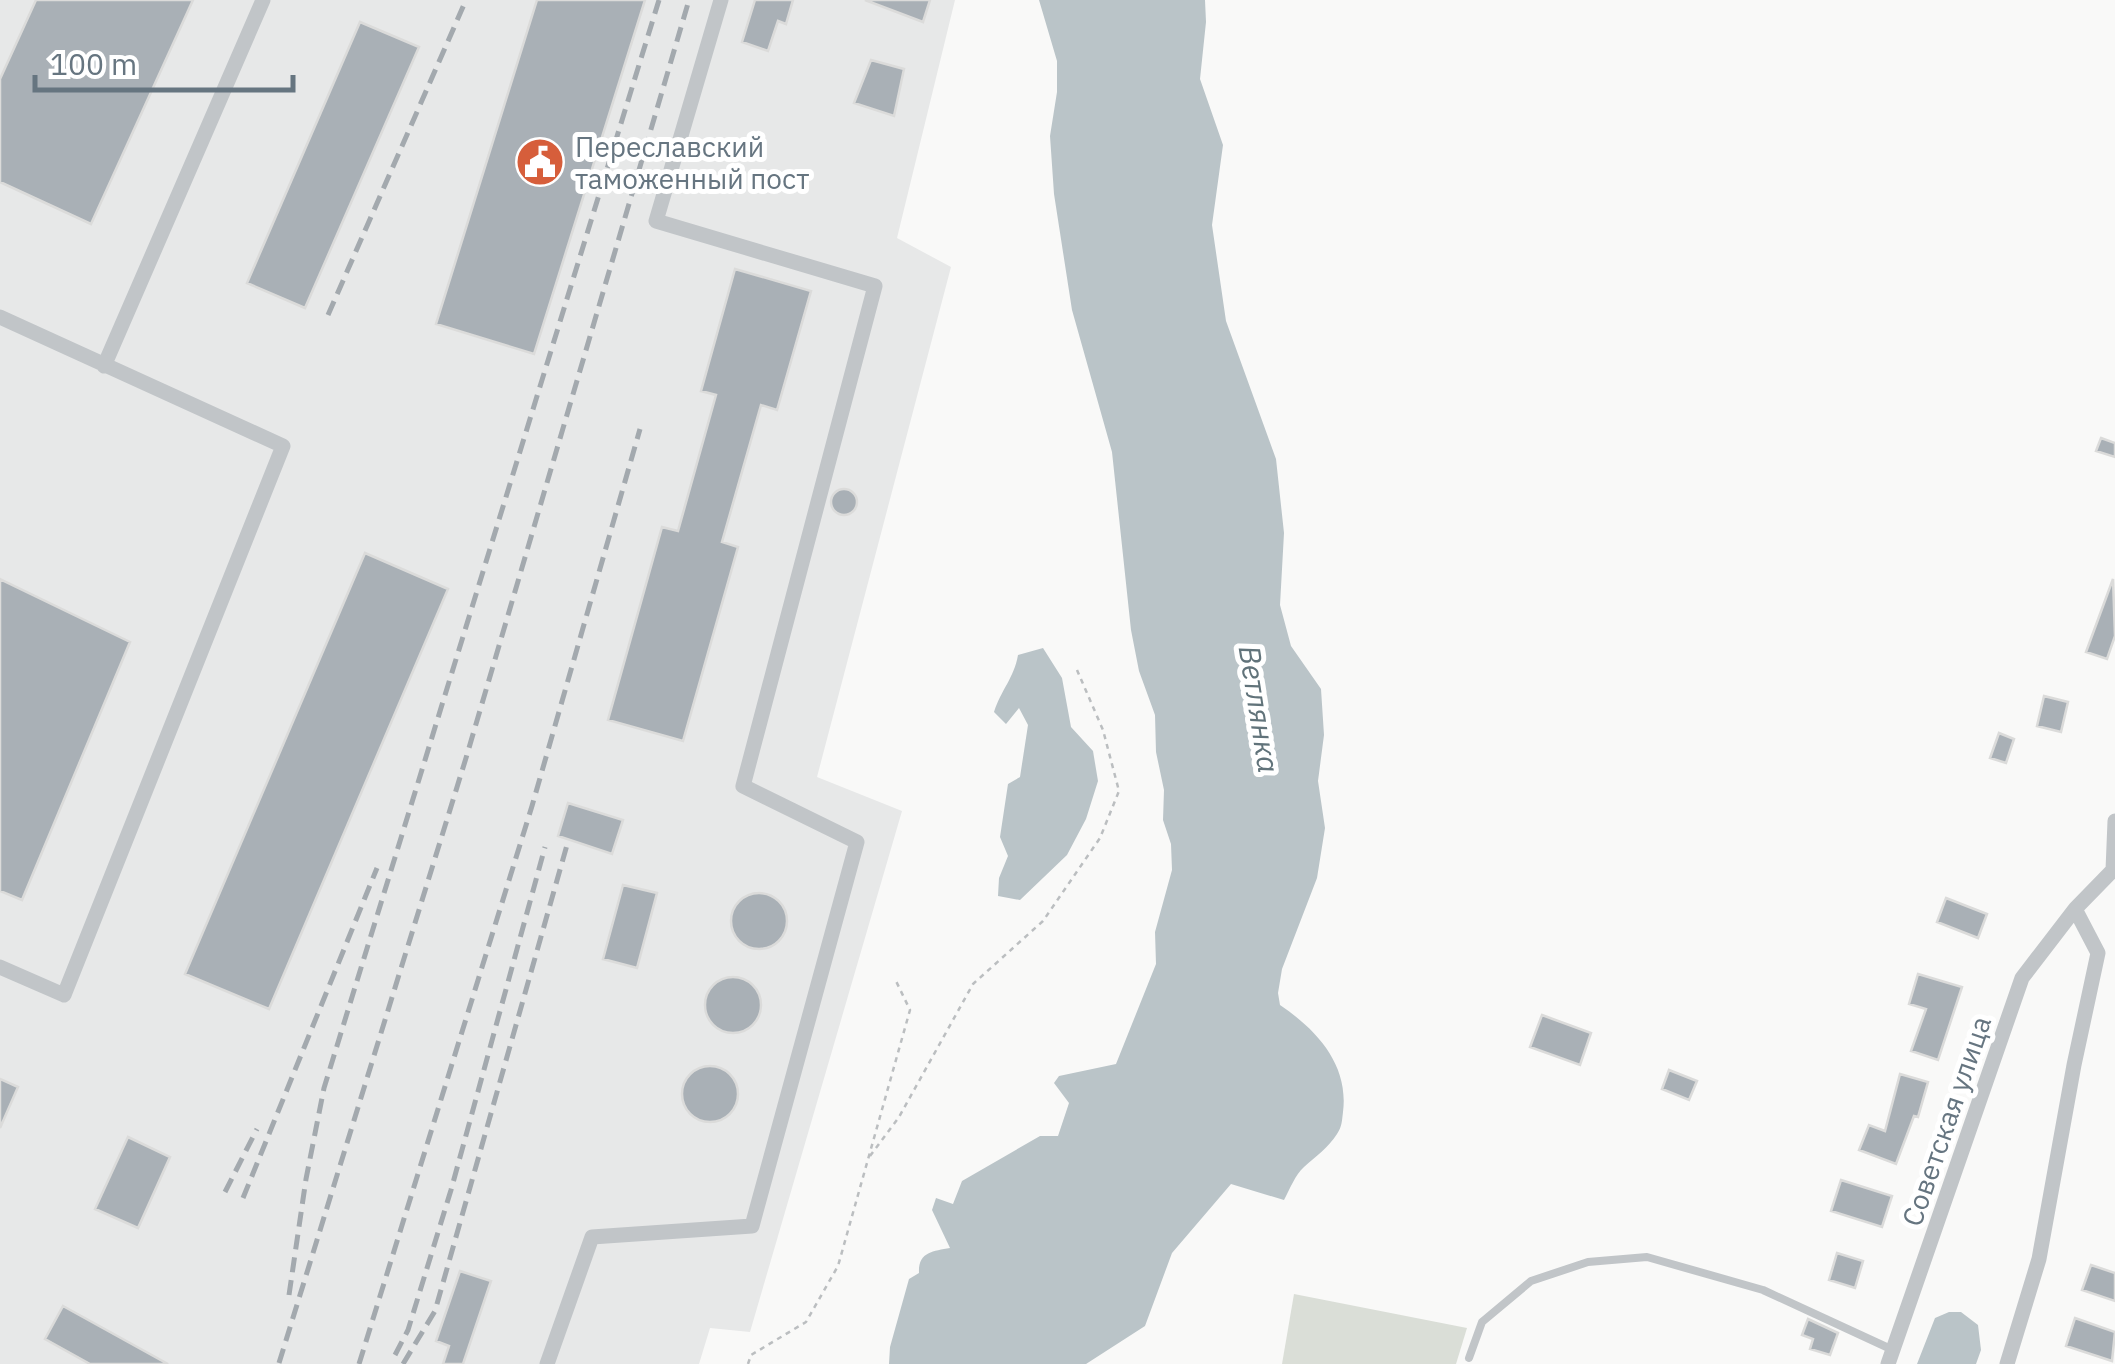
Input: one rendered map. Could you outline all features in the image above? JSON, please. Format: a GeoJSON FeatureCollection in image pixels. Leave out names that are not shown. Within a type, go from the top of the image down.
{"type":"FeatureCollection","features":[{"type":"Feature","properties":{"kind":"street"},"geometry":{"type":"LineString","coordinates":[[104,366],[264,0]]}},
{"type":"Feature","properties":{"kind":"street"},"geometry":{"type":"LineString","coordinates":[[547,1364],[592,1237],[752,1226],[857,842],[744,786],[875,286],[656,221],[721,0]]}},
{"type":"Feature","properties":{"kind":"street"},"geometry":{"type":"LineString","coordinates":[[0,316],[284,446],[64,995],[0,966]]}},
{"type":"Feature","properties":{"kind":"street"},"geometry":{"type":"LineString","coordinates":[[2114,871],[2115,821]]}},
{"type":"Feature","properties":{"kind":"street","name":"Советская улица"},"geometry":{"type":"LineString","coordinates":[[1890,1357],[2022,978],[2075,908],[2114,871]]}},
{"type":"Feature","properties":{"kind":"street"},"geometry":{"type":"LineString","coordinates":[[2007,1364],[2039,1260],[2098,952],[2075,908]]}},
{"type":"Feature","properties":{"kind":"lane"},"geometry":{"type":"LineString","coordinates":[[1469,1358],[1482,1322],[1532,1281],[1588,1262],[1647,1257],[1763,1290],[1890,1357]]}},
{"type":"Feature","properties":{"kind":"path"},"geometry":{"type":"LineString","coordinates":[[870,1156],[899,1117],[973,984],[1043,921],[1100,838],[1119,791],[1103,730],[1077,670]]}},
{"type":"Feature","properties":{"kind":"path"},"geometry":{"type":"LineString","coordinates":[[748,1364],[751,1355],[806,1322],[838,1266],[910,1010],[894,979]]}},
{"type":"Feature","properties":{"kind":"shaded area"},"geometry":{"type":"Polygon","coordinates":[[[0,0],[955,0],[897,238],[951,267],[817,777],[902,811],[750,1332],[710,1328],[699,1364],[0,1364],[0,0]]]}},
{"type":"Feature","properties":{"kind":"shaded area"},"geometry":{"type":"Polygon","coordinates":[[[1294,1294],[1467,1328],[1456,1364],[1282,1364],[1294,1294]]]}},
{"type":"Feature","properties":{"kind":"water","name":"Ветлянка"},"geometry":{"type":"Polygon","coordinates":[[[1039,0],[1205,0],[1200,79],[1223,145],[1212,225],[1226,321],[1276,459],[1284,533],[1280,605],[1291,646],[1321,689],[1324,735],[1318,781],[1325,828],[1317,878],[1282,969],[1278,993],[1280,1005],[1328,1050],[1341,1079],[1343,1112],[1337,1134],[1301,1170],[1284,1200],[1231,1184],[1172,1253],[1145,1326],[1086,1364],[889,1364],[909,1279],[919,1273],[924,1257],[950,1248],[932,1210],[936,1198],[953,1204],[962,1181],[1040,1136],[1058,1136],[1069,1103],[1054,1083],[1059,1076],[1116,1064],[1156,964],[1155,932],[1172,870],[1171,844],[1163,820],[1164,790],[1156,752],[1155,715],[1139,671],[1131,630],[1112,452],[1072,310],[1054,194],[1050,136],[1057,61],[1039,0]]]}},
{"type":"Feature","properties":{"kind":"water"},"geometry":{"type":"Polygon","coordinates":[[[1043,648],[1062,678],[1071,727],[1093,751],[1098,781],[1086,819],[1067,855],[1020,900],[998,896],[999,878],[1008,856],[1000,837],[1008,784],[1020,777],[1028,725],[1019,708],[1006,724],[994,712],[1018,655],[1043,648]]]}},
{"type":"Feature","properties":{"kind":"water"},"geometry":{"type":"Polygon","coordinates":[[[1961,1312],[1978,1325],[1981,1350],[1976,1364],[1917,1364],[1935,1318],[1961,1312]]]}},
{"type":"Feature","properties":{"kind":"building"},"geometry":{"type":"Polygon","coordinates":[[[36,0],[193,0],[91,224],[0,182],[0,79],[36,0]]]}},
{"type":"Feature","properties":{"kind":"building","name":"Переславский таможенный пост"},"geometry":{"type":"Polygon","coordinates":[[[537,0],[645,0],[534,354],[436,324],[537,0]]]}},
{"type":"Feature","properties":{"kind":"building"},"geometry":{"type":"Polygon","coordinates":[[[755,0],[793,0],[786,24],[778,21],[768,51],[742,42],[755,0]]]}},
{"type":"Feature","properties":{"kind":"building"},"geometry":{"type":"Polygon","coordinates":[[[865,0],[930,0],[923,22],[865,0]]]}},
{"type":"Feature","properties":{"kind":"building"},"geometry":{"type":"Polygon","coordinates":[[[360,22],[419,47],[305,308],[247,283],[360,22]]]}},
{"type":"Feature","properties":{"kind":"building"},"geometry":{"type":"Polygon","coordinates":[[[871,60],[904,69],[894,116],[854,103],[871,60]]]}},
{"type":"Feature","properties":{"kind":"building"},"geometry":{"type":"Polygon","coordinates":[[[735,269],[811,291],[777,410],[761,405],[722,542],[738,547],[683,741],[608,720],[662,527],[678,531],[716,395],[701,391],[735,269]]]}},
{"type":"Feature","properties":{"kind":"building"},"geometry":{"type":"Polygon","coordinates":[[[2101,438],[2115,443],[2115,457],[2096,451],[2101,438]]]}},
{"type":"Feature","properties":{"kind":"building"},"geometry":{"type":"Polygon","coordinates":[[[844,489],[853,493],[857,502],[853,511],[844,515],[835,511],[831,502],[835,493],[844,489]]]}},
{"type":"Feature","properties":{"kind":"building"},"geometry":{"type":"Polygon","coordinates":[[[365,553],[448,589],[269,1009],[185,974],[365,553]]]}},
{"type":"Feature","properties":{"kind":"building"},"geometry":{"type":"Polygon","coordinates":[[[0,579],[130,642],[22,900],[0,891],[0,579]]]}},
{"type":"Feature","properties":{"kind":"building"},"geometry":{"type":"Polygon","coordinates":[[[2113,579],[2115,636],[2107,659],[2086,652],[2113,579]]]}},
{"type":"Feature","properties":{"kind":"building"},"geometry":{"type":"Polygon","coordinates":[[[2044,696],[2068,702],[2061,732],[2037,726],[2044,696]]]}},
{"type":"Feature","properties":{"kind":"building"},"geometry":{"type":"Polygon","coordinates":[[[1999,733],[2014,739],[2006,763],[1990,758],[1999,733]]]}},
{"type":"Feature","properties":{"kind":"building"},"geometry":{"type":"Polygon","coordinates":[[[568,803],[623,820],[612,854],[558,836],[568,803]]]}},
{"type":"Feature","properties":{"kind":"building"},"geometry":{"type":"Polygon","coordinates":[[[623,885],[657,893],[637,968],[603,959],[623,885]]]}},
{"type":"Feature","properties":{"kind":"building"},"geometry":{"type":"Polygon","coordinates":[[[759,893],[779,901],[787,921],[779,941],[759,949],[739,941],[731,921],[739,901],[759,893]]]}},
{"type":"Feature","properties":{"kind":"building"},"geometry":{"type":"Polygon","coordinates":[[[1946,898],[1987,914],[1978,938],[1937,922],[1946,898]]]}},
{"type":"Feature","properties":{"kind":"building"},"geometry":{"type":"Polygon","coordinates":[[[1918,974],[1962,987],[1938,1060],[1911,1051],[1926,1009],[1909,1004],[1918,974]]]}},
{"type":"Feature","properties":{"kind":"building"},"geometry":{"type":"Polygon","coordinates":[[[733,977],[753,985],[761,1005],[753,1025],[733,1033],[713,1025],[705,1005],[713,985],[733,977]]]}},
{"type":"Feature","properties":{"kind":"building"},"geometry":{"type":"Polygon","coordinates":[[[1542,1015],[1591,1033],[1580,1065],[1530,1047],[1542,1015]]]}},
{"type":"Feature","properties":{"kind":"building"},"geometry":{"type":"Polygon","coordinates":[[[710,1066],[730,1074],[738,1094],[730,1114],[710,1122],[690,1114],[682,1094],[690,1074],[710,1066]]]}},
{"type":"Feature","properties":{"kind":"building"},"geometry":{"type":"Polygon","coordinates":[[[1669,1070],[1697,1081],[1689,1100],[1662,1089],[1669,1070]]]}},
{"type":"Feature","properties":{"kind":"building"},"geometry":{"type":"Polygon","coordinates":[[[1900,1074],[1928,1082],[1918,1117],[1914,1116],[1896,1164],[1859,1150],[1869,1125],[1885,1131],[1900,1074]]]}},
{"type":"Feature","properties":{"kind":"building"},"geometry":{"type":"Polygon","coordinates":[[[0,1079],[18,1087],[0,1128],[0,1079]]]}},
{"type":"Feature","properties":{"kind":"building"},"geometry":{"type":"Polygon","coordinates":[[[128,1137],[170,1157],[138,1228],[95,1209],[128,1137]]]}},
{"type":"Feature","properties":{"kind":"building"},"geometry":{"type":"Polygon","coordinates":[[[1841,1180],[1892,1196],[1882,1227],[1831,1211],[1841,1180]]]}},
{"type":"Feature","properties":{"kind":"building"},"geometry":{"type":"Polygon","coordinates":[[[1837,1253],[1863,1261],[1855,1288],[1829,1280],[1837,1253]]]}},
{"type":"Feature","properties":{"kind":"building"},"geometry":{"type":"Polygon","coordinates":[[[2091,1265],[2115,1273],[2115,1301],[2082,1290],[2091,1265]]]}},
{"type":"Feature","properties":{"kind":"building"},"geometry":{"type":"Polygon","coordinates":[[[460,1271],[491,1281],[463,1364],[443,1364],[449,1346],[436,1341],[460,1271]]]}},
{"type":"Feature","properties":{"kind":"building"},"geometry":{"type":"Polygon","coordinates":[[[63,1306],[168,1364],[90,1364],[45,1339],[63,1306]]]}},
{"type":"Feature","properties":{"kind":"building"},"geometry":{"type":"Polygon","coordinates":[[[2075,1318],[2115,1332],[2112,1361],[2066,1346],[2075,1318]]]}},
{"type":"Feature","properties":{"kind":"building"},"geometry":{"type":"Polygon","coordinates":[[[1808,1319],[1838,1333],[1830,1355],[1810,1349],[1813,1339],[1802,1335],[1808,1319]]]}},
{"type":"Feature","properties":{"kind":"railway"},"geometry":{"type":"LineString","coordinates":[[328,315],[466,0]]}},
{"type":"Feature","properties":{"kind":"railway"},"geometry":{"type":"LineString","coordinates":[[289,1295],[324,1088],[659,0]]}},
{"type":"Feature","properties":{"kind":"railway"},"geometry":{"type":"LineString","coordinates":[[279,1363],[466,758],[689,0]]}},
{"type":"Feature","properties":{"kind":"railway"},"geometry":{"type":"LineString","coordinates":[[359,1364],[532,806],[640,429]]}},
{"type":"Feature","properties":{"kind":"railway"},"geometry":{"type":"LineString","coordinates":[[403,1364],[435,1311],[567,845]]}},
{"type":"Feature","properties":{"kind":"railway"},"geometry":{"type":"LineString","coordinates":[[395,1355],[408,1330],[451,1190],[545,847]]}},
{"type":"Feature","properties":{"kind":"railway"},"geometry":{"type":"LineString","coordinates":[[243,1198],[377,868]]}},
{"type":"Feature","properties":{"kind":"railway"},"geometry":{"type":"LineString","coordinates":[[225,1192],[257,1129]]}},
{"type":"Feature","properties":{"kind":"place","name":"Переславский таможенный пост"},"geometry":{"type":"Point","coordinates":[540,162]}}]}
